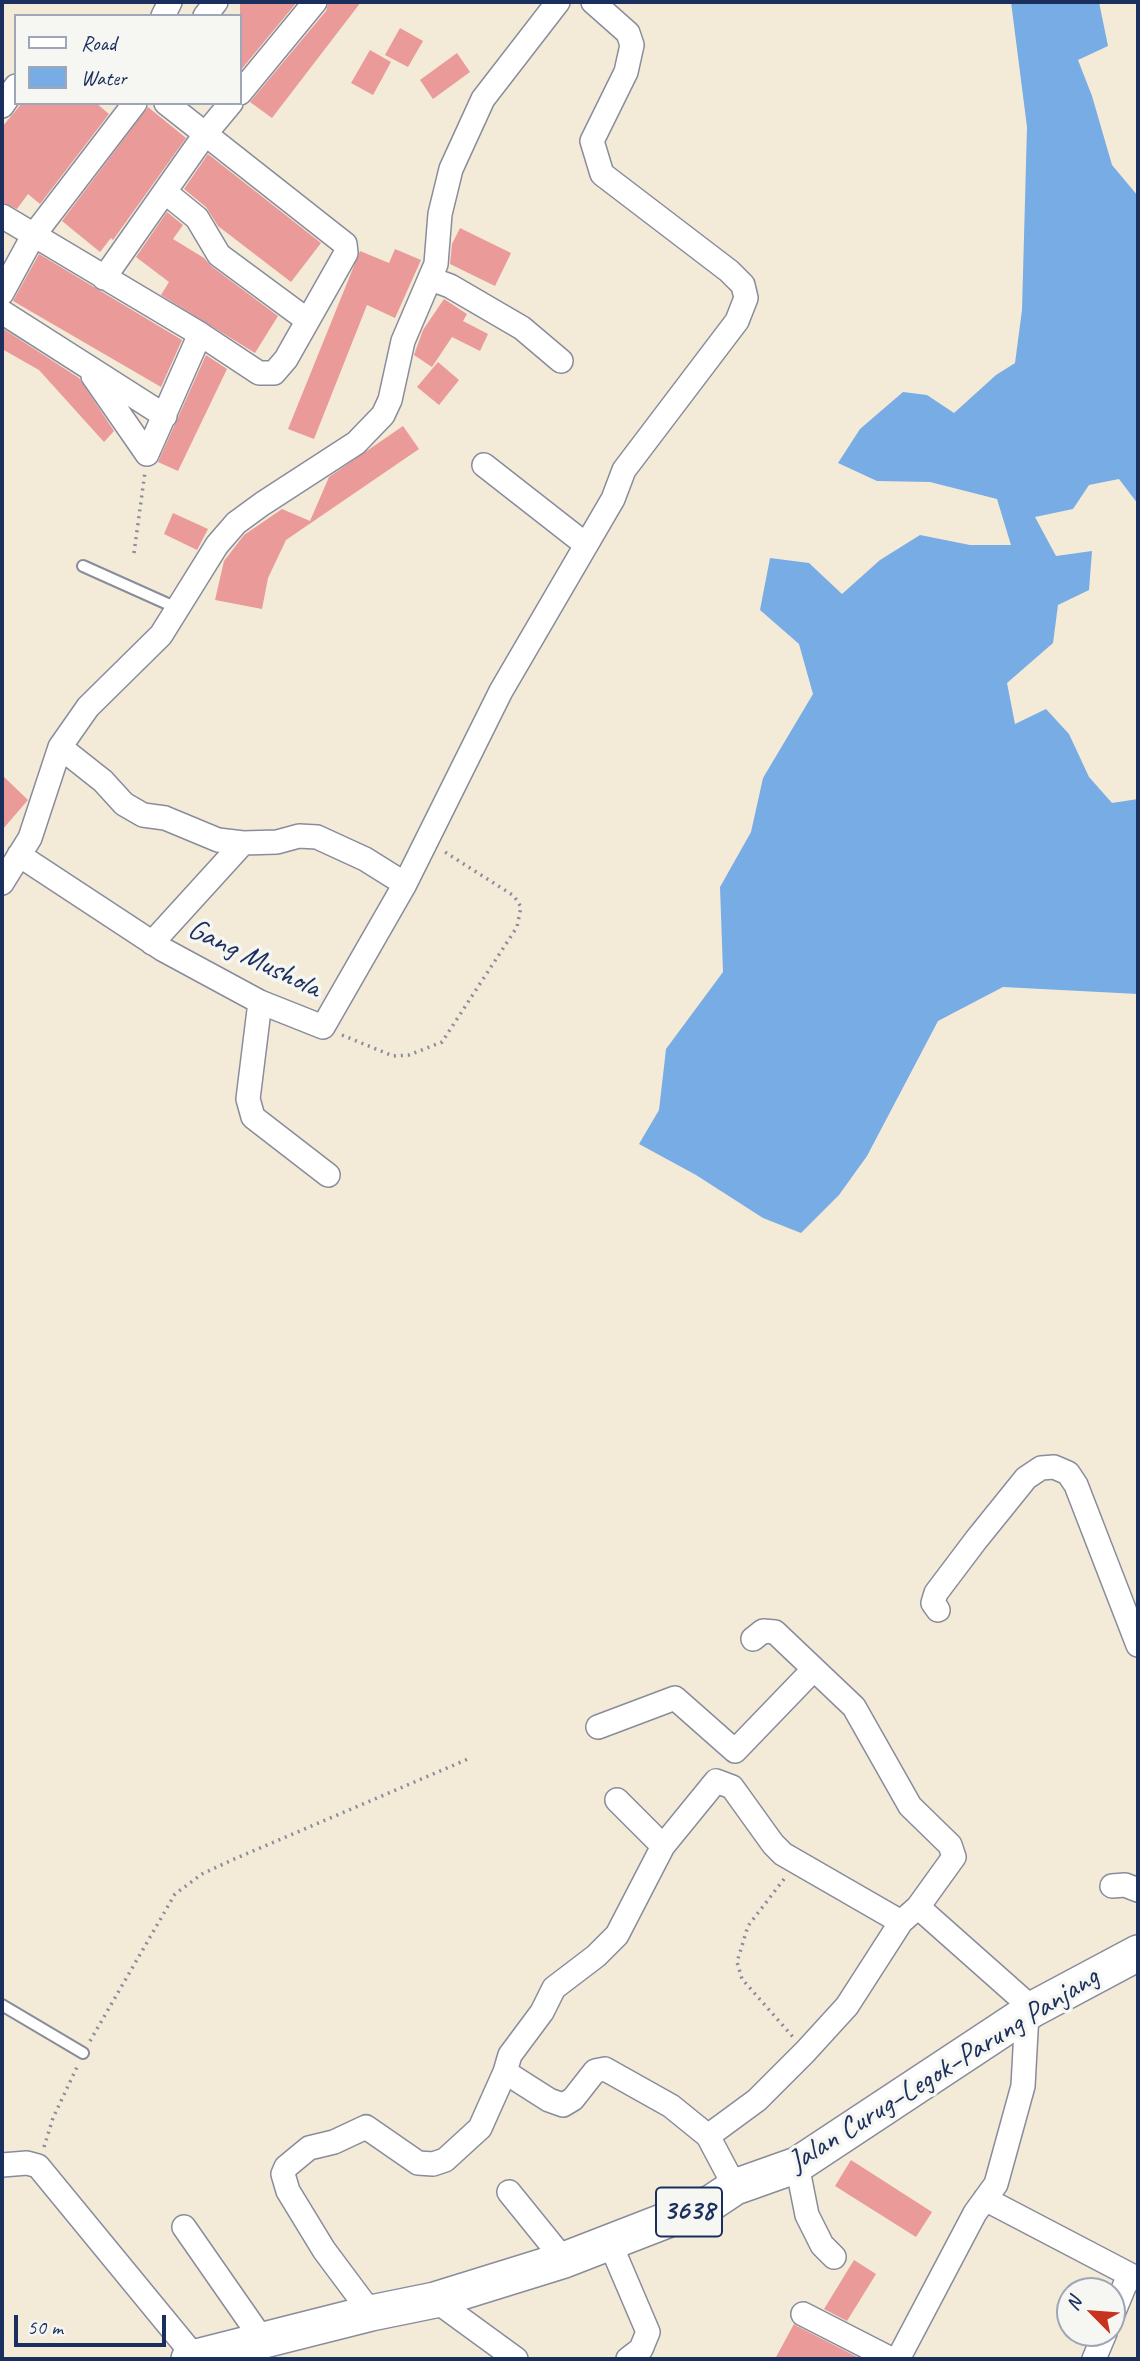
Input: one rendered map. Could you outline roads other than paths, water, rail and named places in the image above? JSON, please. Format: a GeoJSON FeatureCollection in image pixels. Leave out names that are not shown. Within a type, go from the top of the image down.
{"type":"FeatureCollection","features":[{"type":"Feature","properties":{"kind":"main road","name":"Jalan Curug–Legok–Parung Panjang"},"geometry":{"type":"LineString","coordinates":[[192,2358],[371,2313],[435,2300],[610,2244],[711,2203],[735,2187],[797,2165],[1030,2011],[1138,1953]]}},
{"type":"Feature","properties":{"kind":"street"},"geometry":{"type":"LineString","coordinates":[[242,91],[315,2]]}},
{"type":"Feature","properties":{"kind":"street"},"geometry":{"type":"LineString","coordinates":[[2,883],[30,838],[60,747],[88,707],[146,653],[179,609],[217,545],[236,523],[356,443],[383,415],[390,400],[403,341],[431,279],[439,240],[440,214],[451,169],[483,99],[558,2]]}},
{"type":"Feature","properties":{"kind":"street","name":"Gang Mushola"},"geometry":{"type":"LineString","coordinates":[[19,855],[152,943],[260,1002],[323,1027],[405,884],[501,691],[613,499],[624,470],[737,320],[746,298],[743,285],[729,271],[602,174],[592,141],[626,72],[632,46],[628,33],[593,2]]}},
{"type":"Feature","properties":{"kind":"street"},"geometry":{"type":"LineString","coordinates":[[2,106],[14,89]]}},
{"type":"Feature","properties":{"kind":"street"},"geometry":{"type":"LineString","coordinates":[[2,216],[200,334],[259,373],[267,375],[280,367],[346,253],[345,244],[169,105]]}},
{"type":"Feature","properties":{"kind":"street"},"geometry":{"type":"LineString","coordinates":[[104,278],[206,133],[229,105]]}},
{"type":"Feature","properties":{"kind":"street"},"geometry":{"type":"LineString","coordinates":[[2,293],[33,236],[119,108]]}},
{"type":"Feature","properties":{"kind":"street"},"geometry":{"type":"LineString","coordinates":[[165,192],[197,218],[219,255],[307,320]]}},
{"type":"Feature","properties":{"kind":"street"},"geometry":{"type":"LineString","coordinates":[[431,279],[450,286],[522,328],[561,361]]}},
{"type":"Feature","properties":{"kind":"street"},"geometry":{"type":"LineString","coordinates":[[2,312],[165,416]]}},
{"type":"Feature","properties":{"kind":"street"},"geometry":{"type":"LineString","coordinates":[[86,366],[147,454],[200,334]]}},
{"type":"Feature","properties":{"kind":"street"},"geometry":{"type":"LineString","coordinates":[[484,465],[585,544]]}},
{"type":"Feature","properties":{"kind":"street"},"geometry":{"type":"LineString","coordinates":[[60,747],[103,781],[124,804],[143,815],[165,818],[218,840],[243,843],[277,842],[299,836],[317,838],[365,859],[405,884]]}},
{"type":"Feature","properties":{"kind":"street"},"geometry":{"type":"LineString","coordinates":[[152,943],[243,843]]}},
{"type":"Feature","properties":{"kind":"street"},"geometry":{"type":"LineString","coordinates":[[260,1002],[248,1099],[253,1117],[328,1175]]}},
{"type":"Feature","properties":{"kind":"street"},"geometry":{"type":"LineString","coordinates":[[938,1610],[933,1603],[936,1593],[984,1530],[1026,1478],[1041,1468],[1054,1466],[1068,1473],[1076,1485],[1138,1645]]}},
{"type":"Feature","properties":{"kind":"street"},"geometry":{"type":"LineString","coordinates":[[708,2136],[757,2100],[847,2006],[909,1914],[954,1857],[950,1845],[910,1806],[854,1707],[775,1632],[763,1631],[753,1639]]}},
{"type":"Feature","properties":{"kind":"street"},"geometry":{"type":"LineString","coordinates":[[598,1727],[675,1698],[736,1751],[813,1670]]}},
{"type":"Feature","properties":{"kind":"street"},"geometry":{"type":"LineString","coordinates":[[371,2313],[324,2250],[288,2191],[283,2175],[286,2167],[309,2148],[334,2142],[366,2127],[418,2163],[433,2164],[445,2160],[480,2128],[510,2055],[542,2012],[554,1988],[596,1956],[617,1935],[663,1846],[707,1789],[721,1781],[732,1787],[773,1844],[798,1860],[909,1914],[1030,2011],[1023,2086],[999,2176],[898,2359]]}},
{"type":"Feature","properties":{"kind":"street"},"geometry":{"type":"LineString","coordinates":[[617,1800],[663,1846]]}},
{"type":"Feature","properties":{"kind":"street"},"geometry":{"type":"LineString","coordinates":[[1112,1886],[1125,1885],[1138,1890]]}},
{"type":"Feature","properties":{"kind":"street"},"geometry":{"type":"LineString","coordinates":[[505,2072],[549,2100],[563,2105],[573,2099],[595,2071],[605,2068],[671,2106],[708,2136],[735,2187]]}},
{"type":"Feature","properties":{"kind":"street"},"geometry":{"type":"LineString","coordinates":[[2,2165],[27,2163],[38,2166],[192,2358]]}},
{"type":"Feature","properties":{"kind":"street"},"geometry":{"type":"LineString","coordinates":[[797,2165],[807,2215],[822,2245],[834,2257]]}},
{"type":"Feature","properties":{"kind":"street"},"geometry":{"type":"LineString","coordinates":[[509,2192],[564,2260]]}},
{"type":"Feature","properties":{"kind":"street"},"geometry":{"type":"LineString","coordinates":[[985,2199],[1134,2277]]}},
{"type":"Feature","properties":{"kind":"street"},"geometry":{"type":"LineString","coordinates":[[184,2227],[264,2342]]}},
{"type":"Feature","properties":{"kind":"street"},"geometry":{"type":"LineString","coordinates":[[610,2244],[648,2332],[641,2349],[628,2359]]}},
{"type":"Feature","properties":{"kind":"street"},"geometry":{"type":"LineString","coordinates":[[435,2300],[516,2359]]}},
{"type":"Feature","properties":{"kind":"street"},"geometry":{"type":"LineString","coordinates":[[803,2314],[891,2359]]}},
{"type":"Feature","properties":{"kind":"lane"},"geometry":{"type":"LineString","coordinates":[[83,566],[179,609]]}},
{"type":"Feature","properties":{"kind":"lane"},"geometry":{"type":"LineString","coordinates":[[2,2005],[83,2053]]}},
{"type":"Feature","properties":{"kind":"water"},"geometry":{"type":"Polygon","coordinates":[[[1011,2],[1099,2],[1108,46],[1078,60],[1092,96],[1112,165],[1138,196],[1138,504],[1119,479],[1089,485],[1073,509],[1035,517],[1056,556],[1092,551],[1089,590],[1058,605],[1053,643],[1007,683],[1015,724],[1046,709],[1069,734],[1089,777],[1112,803],[1138,799],[1138,994],[1003,987],[938,1021],[867,1156],[839,1195],[801,1233],[763,1218],[696,1175],[639,1144],[659,1110],[666,1049],[723,972],[720,887],[751,832],[763,778],[813,694],[799,644],[760,610],[770,558],[809,563],[842,594],[880,560],[920,535],[970,545],[1011,545],[997,499],[930,482],[877,481],[838,463],[860,429],[903,392],[927,395],[954,413],[996,375],[1015,363],[1022,310],[1027,127],[1011,2]]]}}]}
